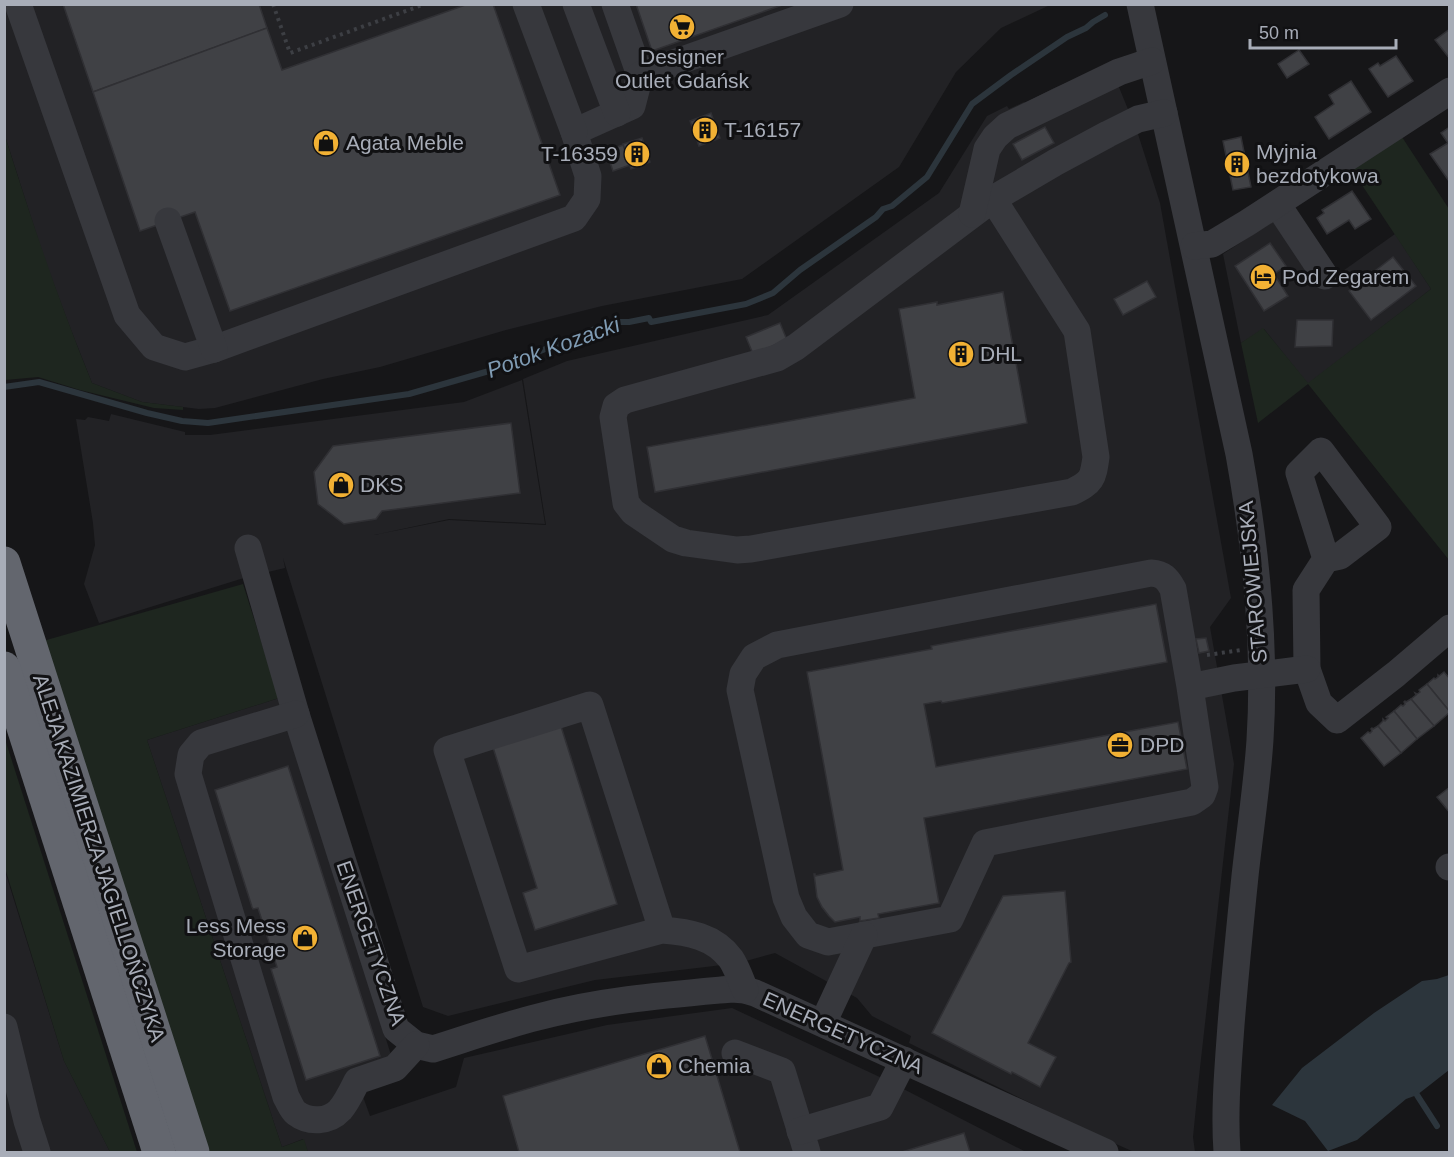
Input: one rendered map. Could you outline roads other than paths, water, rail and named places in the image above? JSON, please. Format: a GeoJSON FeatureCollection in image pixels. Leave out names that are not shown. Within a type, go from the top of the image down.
{"type":"FeatureCollection","features":[{"type":"Feature","properties":{"kind":"highway","name":"ALEJA KAZIMIERZA JAGIELLOŃCZYKA"},"geometry":{"type":"LineString","coordinates":[[4,563],[193,1152]]}},
{"type":"Feature","properties":{"kind":"highway","name":"ALEJA KAZIMIERZA JAGIELLOŃCZYKA"},"geometry":{"type":"LineString","coordinates":[[4,668],[159,1152]]}},
{"type":"Feature","properties":{"kind":"street"},"geometry":{"type":"LineString","coordinates":[[18,4],[127,315],[154,347],[184,357],[214,350],[574,218],[587,199],[588,176],[526,4]]}},
{"type":"Feature","properties":{"kind":"street"},"geometry":{"type":"LineString","coordinates":[[576,4],[617,113]]}},
{"type":"Feature","properties":{"kind":"street"},"geometry":{"type":"LineString","coordinates":[[574,132],[632,106],[640,75],[615,4]]}},
{"type":"Feature","properties":{"kind":"street"},"geometry":{"type":"LineString","coordinates":[[640,75],[840,4]]}},
{"type":"Feature","properties":{"kind":"street","name":"STAROWIEJSKA"},"geometry":{"type":"LineString","coordinates":[[1142,12],[1249,507],[1258,610],[1261,675],[1260,738],[1228,1058],[1227,1152]]}},
{"type":"Feature","properties":{"kind":"street"},"geometry":{"type":"LineString","coordinates":[[1152,61],[1119,72],[1007,126],[995,137],[987,149],[982,207],[1077,331],[1096,457],[1094,472],[1087,484],[1072,492],[737,550],[686,543],[674,539],[633,512],[626,503],[613,417],[616,406],[625,400],[777,358],[796,347],[982,207],[1056,162],[1138,118],[1164,113]]}},
{"type":"Feature","properties":{"kind":"street"},"geometry":{"type":"LineString","coordinates":[[1194,246],[1212,244],[1449,91]]}},
{"type":"Feature","properties":{"kind":"street"},"geometry":{"type":"LineString","coordinates":[[1277,204],[1324,276]]}},
{"type":"Feature","properties":{"kind":"street"},"geometry":{"type":"LineString","coordinates":[[168,221],[214,350]]}},
{"type":"Feature","properties":{"kind":"street","name":"ENERGETYCZNA"},"geometry":{"type":"LineString","coordinates":[[248,548],[296,714],[396,1029],[416,1045],[433,1049],[537,1017],[593,1005],[653,995],[745,990],[823,1023],[1105,1152]]}},
{"type":"Feature","properties":{"kind":"street"},"geometry":{"type":"LineString","coordinates":[[1326,559],[1306,590],[1307,669],[1319,703],[1337,720],[1396,674],[1449,628]]}},
{"type":"Feature","properties":{"kind":"street"},"geometry":{"type":"LineString","coordinates":[[1151,573],[1161,574],[1173,589],[1190,687],[1205,787],[1202,795],[1192,802],[985,843],[950,919],[828,942],[808,935],[794,917],[786,898],[740,690],[743,674],[754,657],[777,645],[1151,573]]}},
{"type":"Feature","properties":{"kind":"street"},"geometry":{"type":"LineString","coordinates":[[1190,687],[1216,681],[1307,669]]}},
{"type":"Feature","properties":{"kind":"street"},"geometry":{"type":"LineString","coordinates":[[662,930],[590,705],[447,750],[518,969],[662,930],[680,931],[698,934],[715,944],[730,958],[745,990]]}},
{"type":"Feature","properties":{"kind":"street"},"geometry":{"type":"LineString","coordinates":[[296,714],[201,743],[191,755],[188,774],[286,1097],[295,1112],[309,1120],[326,1120],[339,1112],[357,1081],[394,1068],[416,1045]]}},
{"type":"Feature","properties":{"kind":"street"},"geometry":{"type":"LineString","coordinates":[[823,1023],[864,935]]}},
{"type":"Feature","properties":{"kind":"street"},"geometry":{"type":"LineString","coordinates":[[4,1027],[37,1152]]}},
{"type":"Feature","properties":{"kind":"street"},"geometry":{"type":"LineString","coordinates":[[735,1053],[782,1071],[804,1142],[880,1107],[904,1060]]}},
{"type":"Feature","properties":{"kind":"waterway","name":"Potok Kozacki"},"geometry":{"type":"LineString","coordinates":[[4,387],[39,382],[147,413],[182,421],[208,423],[409,394],[496,369],[612,322],[629,322],[649,318],[651,322],[746,304],[773,293],[800,270],[876,217],[883,209],[892,206],[927,177],[972,104],[1067,37],[1105,15]]}},
{"type":"Feature","properties":{"kind":"waterway"},"geometry":{"type":"LineString","coordinates":[[1417,1095],[1437,1126]]}},
{"type":"Feature","properties":{"kind":"place","name":"Designer Outlet Gdańsk"},"geometry":{"type":"Point","coordinates":[682,27]}},
{"type":"Feature","properties":{"kind":"place","name":"T-16157"},"geometry":{"type":"Point","coordinates":[705,130]}},
{"type":"Feature","properties":{"kind":"place","name":"Agata Meble"},"geometry":{"type":"Point","coordinates":[326,143]}},
{"type":"Feature","properties":{"kind":"place","name":"T-16359"},"geometry":{"type":"Point","coordinates":[637,154]}},
{"type":"Feature","properties":{"kind":"place","name":"Myjnia bezdotykowa"},"geometry":{"type":"Point","coordinates":[1237,164]}},
{"type":"Feature","properties":{"kind":"place","name":"Pod Zegarem"},"geometry":{"type":"Point","coordinates":[1263,277]}},
{"type":"Feature","properties":{"kind":"place","name":"DHL"},"geometry":{"type":"Point","coordinates":[961,354]}},
{"type":"Feature","properties":{"kind":"place","name":"DKS"},"geometry":{"type":"Point","coordinates":[341,485]}},
{"type":"Feature","properties":{"kind":"place","name":"DPD"},"geometry":{"type":"Point","coordinates":[1120,745]}},
{"type":"Feature","properties":{"kind":"place","name":"Less Mess Storage"},"geometry":{"type":"Point","coordinates":[305,938]}},
{"type":"Feature","properties":{"kind":"place","name":"Chemia"},"geometry":{"type":"Point","coordinates":[659,1066]}}]}
